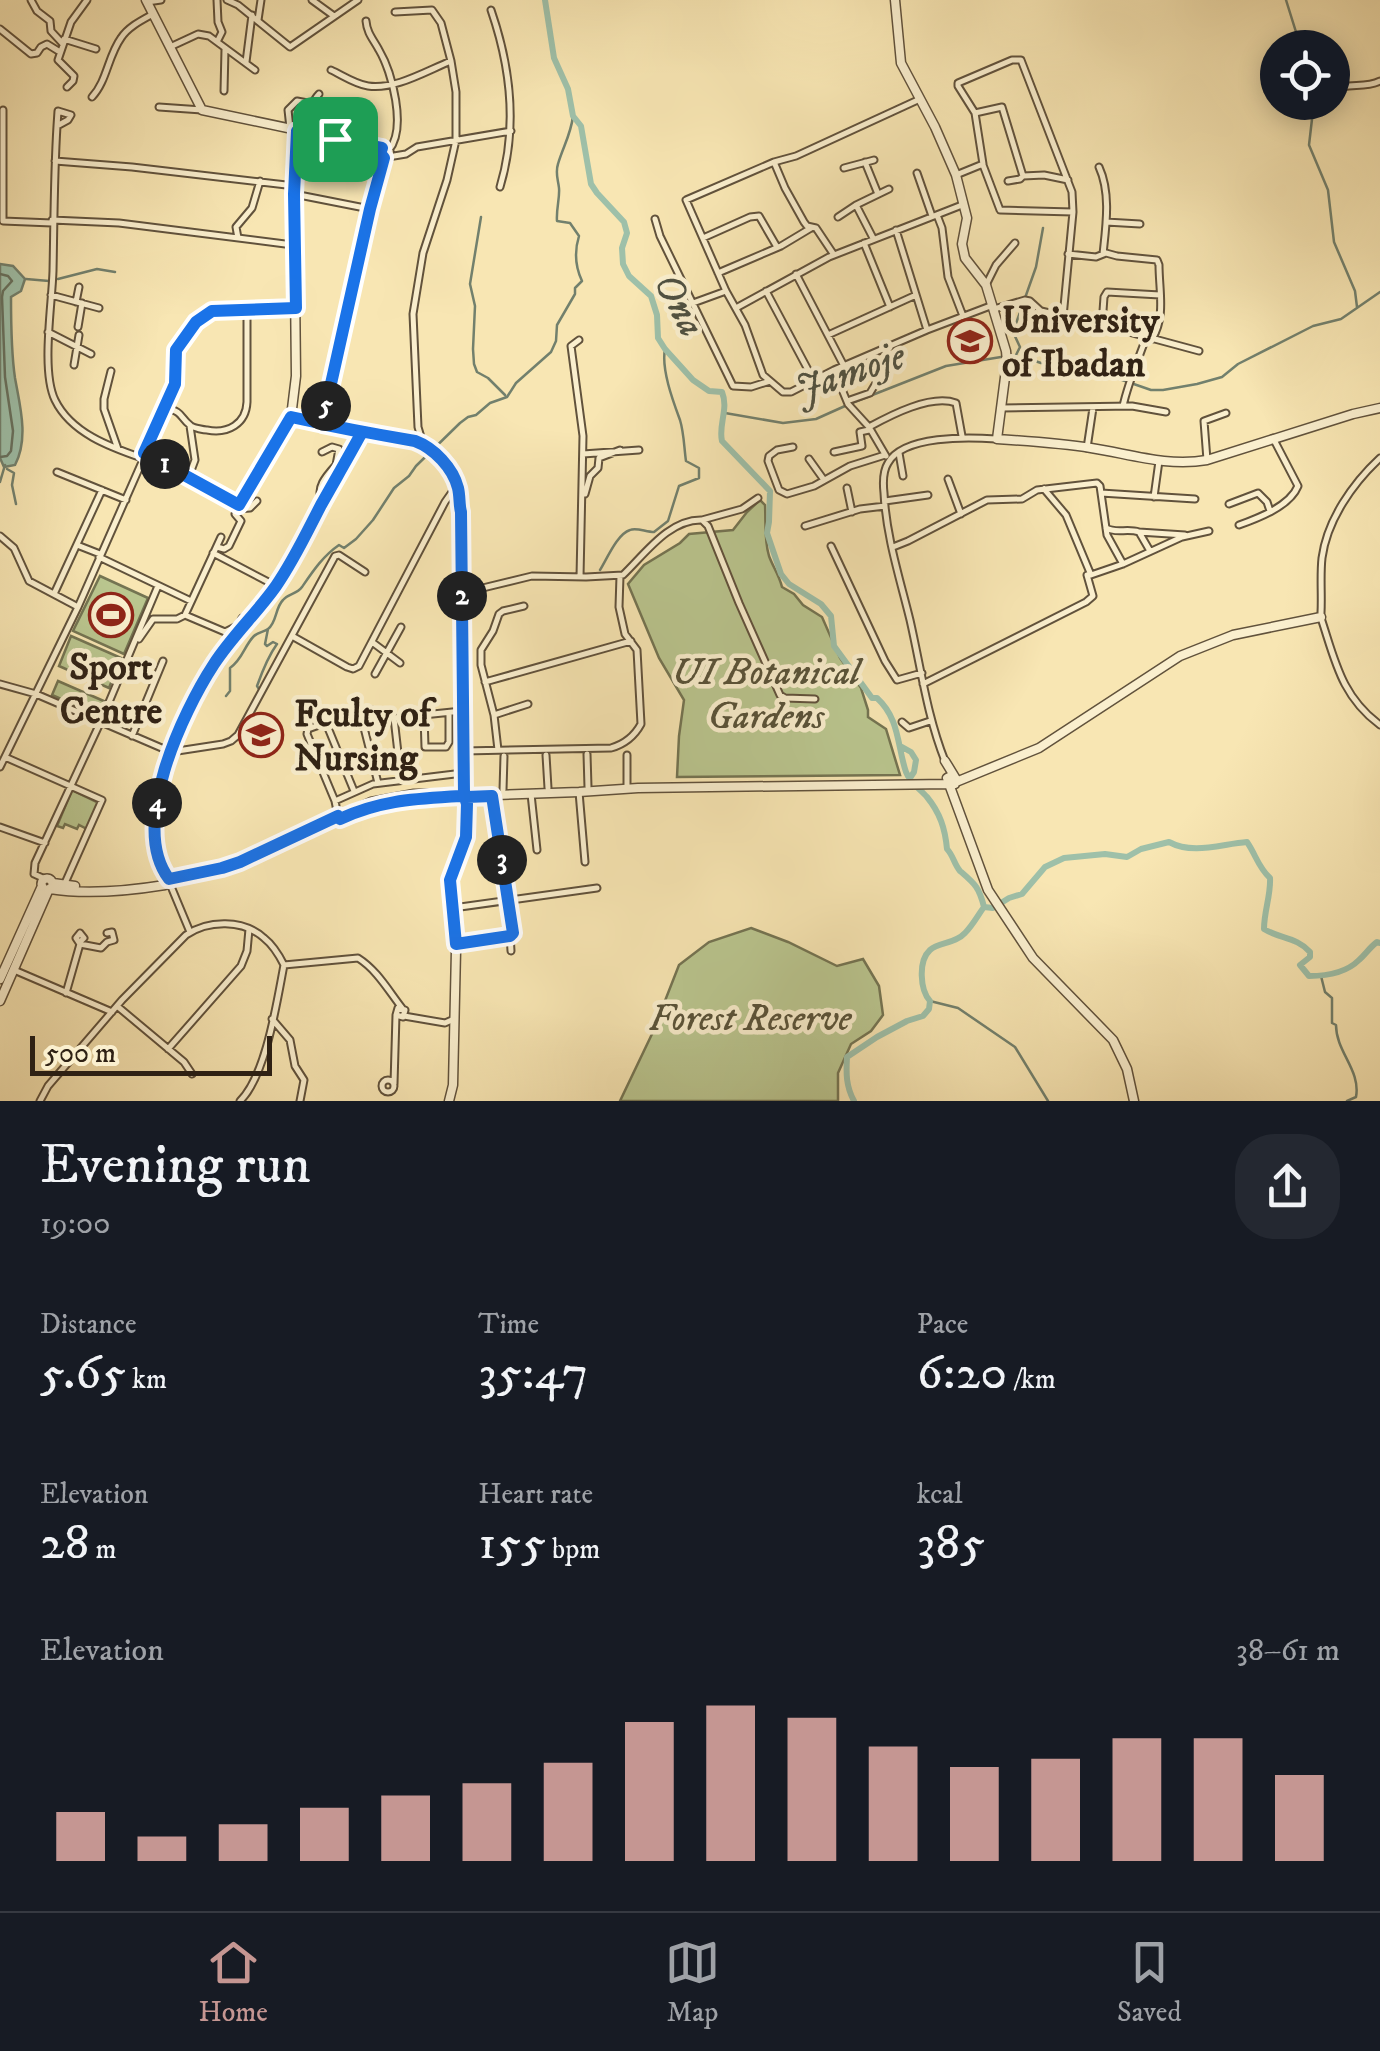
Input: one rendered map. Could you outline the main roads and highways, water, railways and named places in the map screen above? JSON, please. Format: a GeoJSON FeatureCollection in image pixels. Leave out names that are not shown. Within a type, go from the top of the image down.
{"type":"FeatureCollection","features":[{"type":"Feature","properties":{"kind":"water"},"geometry":{"type":"Polygon","coordinates":[[[0,264],[13,266],[25,279],[21,291],[11,297],[22,444],[15,465],[4,467],[0,458],[0,264]]]}},
{"type":"Feature","properties":{"kind":"waterway","name":"Ona"},"geometry":{"type":"LineString","coordinates":[[545,0],[554,58],[568,89],[573,116],[581,126],[591,184],[624,222],[627,233],[622,248],[623,264],[629,276],[651,296],[658,338],[693,380],[709,391],[722,392],[722,441],[770,491],[767,533],[781,574],[831,616],[834,646],[872,698],[877,698],[890,715],[908,776],[935,809],[947,849],[960,871],[976,886],[984,907]]}},
{"type":"Feature","properties":{"kind":"waterway"},"geometry":{"type":"LineString","coordinates":[[1286,0],[1295,30]]}},
{"type":"Feature","properties":{"kind":"waterway"},"geometry":{"type":"LineString","coordinates":[[226,696],[230,691],[230,668],[254,636],[271,626],[283,600],[300,589],[333,549],[339,545],[344,548],[356,539],[394,488],[460,423],[507,397],[516,383],[551,352],[557,325],[582,281],[576,259],[579,236],[570,223],[557,221],[557,167],[573,116]]}},
{"type":"Feature","properties":{"kind":"waterway"},"geometry":{"type":"LineString","coordinates":[[1312,120],[1309,145],[1328,190],[1334,242],[1355,291],[1357,307]]}},
{"type":"Feature","properties":{"kind":"waterway"},"geometry":{"type":"LineString","coordinates":[[481,217],[470,284],[475,306],[474,364],[477,372],[505,395]]}},
{"type":"Feature","properties":{"kind":"waterway"},"geometry":{"type":"LineString","coordinates":[[1016,355],[1020,347],[1013,332],[1036,267],[1043,228]]}},
{"type":"Feature","properties":{"kind":"waterway"},"geometry":{"type":"LineString","coordinates":[[58,279],[97,269],[115,272]]}},
{"type":"Feature","properties":{"kind":"waterway"},"geometry":{"type":"LineString","coordinates":[[26,279],[49,281]]}},
{"type":"Feature","properties":{"kind":"waterway","name":"Jamoje"},"geometry":{"type":"LineString","coordinates":[[1009,357],[1056,368],[1065,363],[1082,373],[1102,373],[1151,390],[1163,390],[1222,377],[1238,364],[1313,326],[1341,319],[1380,292]]}},
{"type":"Feature","properties":{"kind":"waterway"},"geometry":{"type":"LineString","coordinates":[[600,570],[625,532],[654,532],[668,521],[679,486],[699,478],[699,468],[686,461],[681,425],[666,375],[665,349]]}},
{"type":"Feature","properties":{"kind":"waterway","name":"Jamoje"},"geometry":{"type":"LineString","coordinates":[[852,403],[946,366],[1001,357]]}},
{"type":"Feature","properties":{"kind":"waterway","name":"Jamoje"},"geometry":{"type":"LineString","coordinates":[[725,413],[783,423],[816,419],[845,406]]}},
{"type":"Feature","properties":{"kind":"waterway"},"geometry":{"type":"LineString","coordinates":[[0,482],[5,465]]}},
{"type":"Feature","properties":{"kind":"waterway"},"geometry":{"type":"LineString","coordinates":[[7,469],[14,473],[16,504]]}},
{"type":"Feature","properties":{"kind":"waterway"},"geometry":{"type":"LineString","coordinates":[[259,689],[261,675],[277,644],[265,644],[268,629]]}},
{"type":"Feature","properties":{"kind":"waterway","name":"Ona"},"geometry":{"type":"LineString","coordinates":[[902,747],[916,760],[910,778]]}},
{"type":"Feature","properties":{"kind":"waterway","name":"Ona"},"geometry":{"type":"LineString","coordinates":[[984,907],[993,908],[1022,894],[1045,867],[1064,858],[1105,854],[1127,857],[1169,842],[1197,848],[1247,842],[1270,878],[1264,929],[1300,943],[1310,952],[1310,957],[1300,965],[1309,976],[1348,968],[1380,943]]}},
{"type":"Feature","properties":{"kind":"waterway"},"geometry":{"type":"LineString","coordinates":[[854,1101],[847,1080],[847,1057],[877,1037],[923,1016],[930,1001],[922,976],[926,955],[934,947],[961,937],[984,907]]}},
{"type":"Feature","properties":{"kind":"waterway"},"geometry":{"type":"LineString","coordinates":[[1321,976],[1325,992],[1332,998],[1332,1023],[1357,1087],[1356,1097],[1347,1101]]}},
{"type":"Feature","properties":{"kind":"waterway"},"geometry":{"type":"LineString","coordinates":[[930,1001],[958,1008],[1015,1047],[1048,1101]]}},
{"type":"Feature","properties":{"kind":"place","name":"University of Ibadan"},"geometry":{"type":"Point","coordinates":[970,341]}},
{"type":"Feature","properties":{"kind":"place","name":"Sport Centre"},"geometry":{"type":"Point","coordinates":[111,615]}},
{"type":"Feature","properties":{"kind":"place","name":"Fculty of Nursing"},"geometry":{"type":"Point","coordinates":[261,735]}},
{"type":"Feature","properties":{"kind":"park label","name":"UI Botanical Gardens"},"geometry":{"type":"Point","coordinates":[766,693]}},
{"type":"Feature","properties":{"kind":"park label","name":"Forest Reserve"},"geometry":{"type":"Point","coordinates":[750,1017]}}]}
